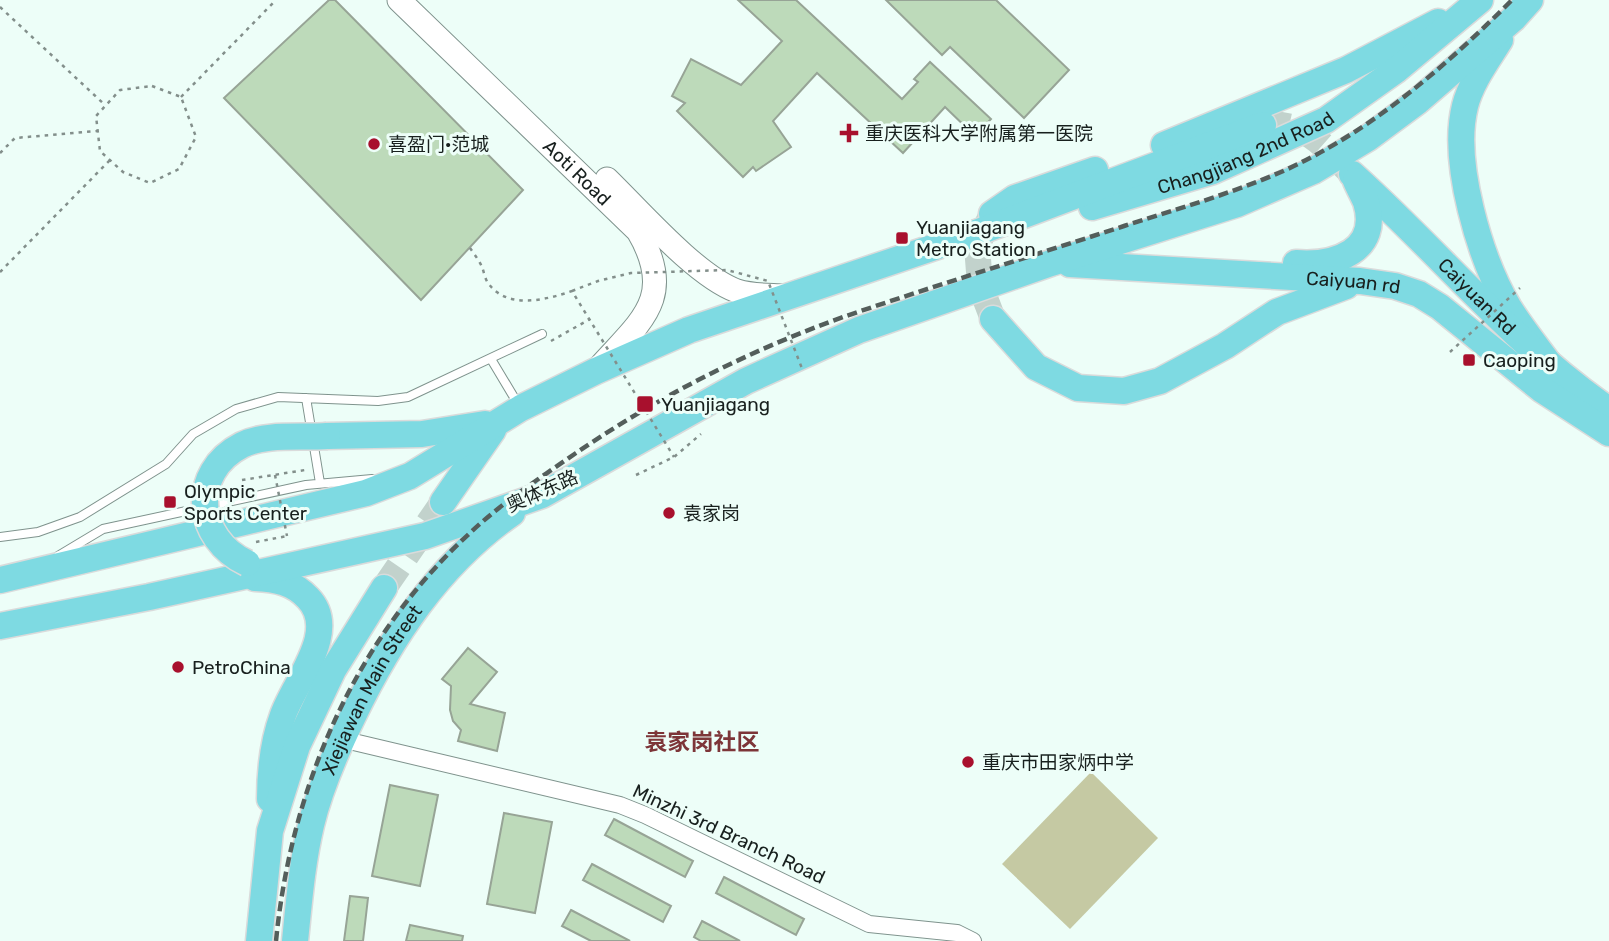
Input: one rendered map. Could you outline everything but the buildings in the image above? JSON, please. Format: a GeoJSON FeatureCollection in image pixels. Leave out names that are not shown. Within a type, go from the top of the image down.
{"type":"FeatureCollection","features":[{"type":"Feature","properties":{"kind":"main road","name":"Aoti Road"},"geometry":{"type":"LineString","coordinates":[[400,0],[638,231],[649,250],[655,269],[656,285],[652,304],[596,371]]}},
{"type":"Feature","properties":{"kind":"main road","name":"Aoti Road"},"geometry":{"type":"LineString","coordinates":[[422,0],[691,260],[718,281],[738,291],[757,295],[789,296]]}},
{"type":"Feature","properties":{"kind":"main road"},"geometry":{"type":"LineString","coordinates":[[984,223],[1015,198],[1143,153],[1346,70],[1480,0]]}},
{"type":"Feature","properties":{"kind":"main road","name":"Changjiang 2nd Road"},"geometry":{"type":"LineString","coordinates":[[984,223],[1069,214],[1213,172],[1326,120],[1395,71],[1480,0]]}},
{"type":"Feature","properties":{"kind":"main road"},"geometry":{"type":"LineString","coordinates":[[1521,10],[1476,80],[1465,107],[1461,152],[1474,220],[1496,280],[1509,306],[1550,365]]}},
{"type":"Feature","properties":{"kind":"main road","name":"Changjiang 2nd Road"},"geometry":{"type":"LineString","coordinates":[[1051,263],[1237,204],[1313,171],[1368,138],[1418,101],[1521,10]]}},
{"type":"Feature","properties":{"kind":"main road"},"geometry":{"type":"LineString","coordinates":[[0,580],[366,493],[410,476],[510,414],[596,371],[689,330],[1263,125]]}},
{"type":"Feature","properties":{"kind":"main road","name":"Caiyuan Rd"},"geometry":{"type":"LineString","coordinates":[[1106,247],[1301,264],[1337,261],[1349,255],[1367,231],[1366,201],[1352,174],[1550,365],[1609,410]]}},
{"type":"Feature","properties":{"kind":"main road","name":"Caiyuan rd"},"geometry":{"type":"LineString","coordinates":[[1051,263],[1360,281],[1395,286],[1440,307],[1541,389],[1609,433]]}},
{"type":"Feature","properties":{"kind":"main road","name":"奥体东路"},"geometry":{"type":"LineString","coordinates":[[248,560],[278,567],[425,536],[542,495],[746,382],[821,347],[859,330],[1051,263]]}},
{"type":"Feature","properties":{"kind":"main road"},"geometry":{"type":"LineString","coordinates":[[993,320],[1036,367],[1078,388],[1124,391],[1160,382],[1225,346],[1277,312],[1360,281]]}},
{"type":"Feature","properties":{"kind":"main road"},"geometry":{"type":"LineString","coordinates":[[270,831],[270,775],[275,740],[284,712],[314,649],[320,625],[312,602],[302,591],[227,551],[212,533],[205,498],[215,468],[232,451],[262,439],[422,435],[456,430],[510,414]]}},
{"type":"Feature","properties":{"kind":"main road"},"geometry":{"type":"LineString","coordinates":[[443,502],[510,414]]}},
{"type":"Feature","properties":{"kind":"main road","name":"Xiejiawan Main Street"},"geometry":{"type":"LineString","coordinates":[[295,941],[302,867],[311,823],[341,739],[381,660],[431,588],[460,556],[486,532],[542,495]]}},
{"type":"Feature","properties":{"kind":"main road"},"geometry":{"type":"LineString","coordinates":[[0,626],[248,560]]}},
{"type":"Feature","properties":{"kind":"main road","name":"Xiejiawan Main Street"},"geometry":{"type":"LineString","coordinates":[[259,941],[270,831],[297,746],[333,670],[384,588]]}},
{"type":"Feature","properties":{"kind":"street","name":"Minzhi 3rd Branch Road"},"geometry":{"type":"LineString","coordinates":[[341,739],[620,805],[869,924],[957,933],[973,941]]}},
{"type":"Feature","properties":{"kind":"lane"},"geometry":{"type":"LineString","coordinates":[[0,537],[38,531],[80,517],[166,464],[192,434],[236,409],[278,397],[378,401],[408,397],[542,334]]}},
{"type":"Feature","properties":{"kind":"lane"},"geometry":{"type":"LineString","coordinates":[[491,359],[510,414]]}},
{"type":"Feature","properties":{"kind":"lane"},"geometry":{"type":"LineString","coordinates":[[306,398],[320,483]]}},
{"type":"Feature","properties":{"kind":"lane"},"geometry":{"type":"LineString","coordinates":[[34,570],[103,529],[320,483],[410,476]]}},
{"type":"Feature","properties":{"kind":"path"},"geometry":{"type":"LineString","coordinates":[[181,97],[276,0]]}},
{"type":"Feature","properties":{"kind":"path"},"geometry":{"type":"LineString","coordinates":[[0,7],[105,106]]}},
{"type":"Feature","properties":{"kind":"path"},"geometry":{"type":"LineString","coordinates":[[152,86],[181,97],[196,137],[179,169],[150,183],[123,172],[100,151],[96,116],[120,90],[152,86]]}},
{"type":"Feature","properties":{"kind":"path"},"geometry":{"type":"LineString","coordinates":[[0,153],[15,138],[97,131]]}},
{"type":"Feature","properties":{"kind":"path"},"geometry":{"type":"LineString","coordinates":[[0,272],[110,160]]}},
{"type":"Feature","properties":{"kind":"path"},"geometry":{"type":"LineString","coordinates":[[470,248],[481,264],[488,284],[507,298],[527,301],[554,298],[598,281],[631,274],[727,270],[768,281],[803,371]]}},
{"type":"Feature","properties":{"kind":"path"},"geometry":{"type":"LineString","coordinates":[[1450,352],[1520,288]]}},
{"type":"Feature","properties":{"kind":"path"},"geometry":{"type":"LineString","coordinates":[[572,291],[674,457]]}},
{"type":"Feature","properties":{"kind":"path"},"geometry":{"type":"LineString","coordinates":[[542,346],[590,319]]}},
{"type":"Feature","properties":{"kind":"path"},"geometry":{"type":"LineString","coordinates":[[636,475],[674,457],[701,434]]}},
{"type":"Feature","properties":{"kind":"path"},"geometry":{"type":"LineString","coordinates":[[242,480],[305,470]]}},
{"type":"Feature","properties":{"kind":"path"},"geometry":{"type":"LineString","coordinates":[[248,560],[288,536],[275,475]]}},
{"type":"Feature","properties":{"kind":"green space"},"geometry":{"type":"Polygon","coordinates":[[[1091,772],[1158,838],[1070,929],[1002,864],[1091,772]]]}},
{"type":"Feature","properties":{"kind":"tunnel"},"geometry":{"type":"LineString","coordinates":[[1263,125],[1278,125],[1303,131],[1322,144],[1351,173]]}},
{"type":"Feature","properties":{"kind":"tunnel"},"geometry":{"type":"LineString","coordinates":[[991,216],[977,246],[980,285],[993,319]]}},
{"type":"Feature","properties":{"kind":"tunnel"},"geometry":{"type":"LineString","coordinates":[[384,588],[443,502]]}},
{"type":"Feature","properties":{"kind":"railway"},"geometry":{"type":"LineString","coordinates":[[276,941],[296,827],[336,718],[362,667],[394,619],[430,574],[471,532],[509,500],[641,412],[708,375],[777,343],[849,315],[1223,194],[1281,172],[1345,138],[1404,97],[1460,50],[1512,0]]}},
{"type":"Feature","properties":{"kind":"place","name":"重庆医科大学附属第一医院"},"geometry":{"type":"Point","coordinates":[849,133]}},
{"type":"Feature","properties":{"kind":"place","name":"喜盈门·范城"},"geometry":{"type":"Point","coordinates":[374,144]}},
{"type":"Feature","properties":{"kind":"place","name":"Yuanjiagang Metro Station"},"geometry":{"type":"Point","coordinates":[902,238]}},
{"type":"Feature","properties":{"kind":"place","name":"Caoping"},"geometry":{"type":"Point","coordinates":[1469,360]}},
{"type":"Feature","properties":{"kind":"place","name":"Yuanjiagang"},"geometry":{"type":"Point","coordinates":[645,404]}},
{"type":"Feature","properties":{"kind":"place","name":"Olympic Sports Center"},"geometry":{"type":"Point","coordinates":[170,502]}},
{"type":"Feature","properties":{"kind":"place","name":"袁家岗"},"geometry":{"type":"Point","coordinates":[669,513]}},
{"type":"Feature","properties":{"kind":"place","name":"PetroChina"},"geometry":{"type":"Point","coordinates":[178,667]}},
{"type":"Feature","properties":{"kind":"place","name":"重庆市田家炳中学"},"geometry":{"type":"Point","coordinates":[968,762]}},
{"type":"Feature","properties":{"kind":"district","name":"袁家岗社区"},"geometry":{"type":"Point","coordinates":[702,742]}}]}
